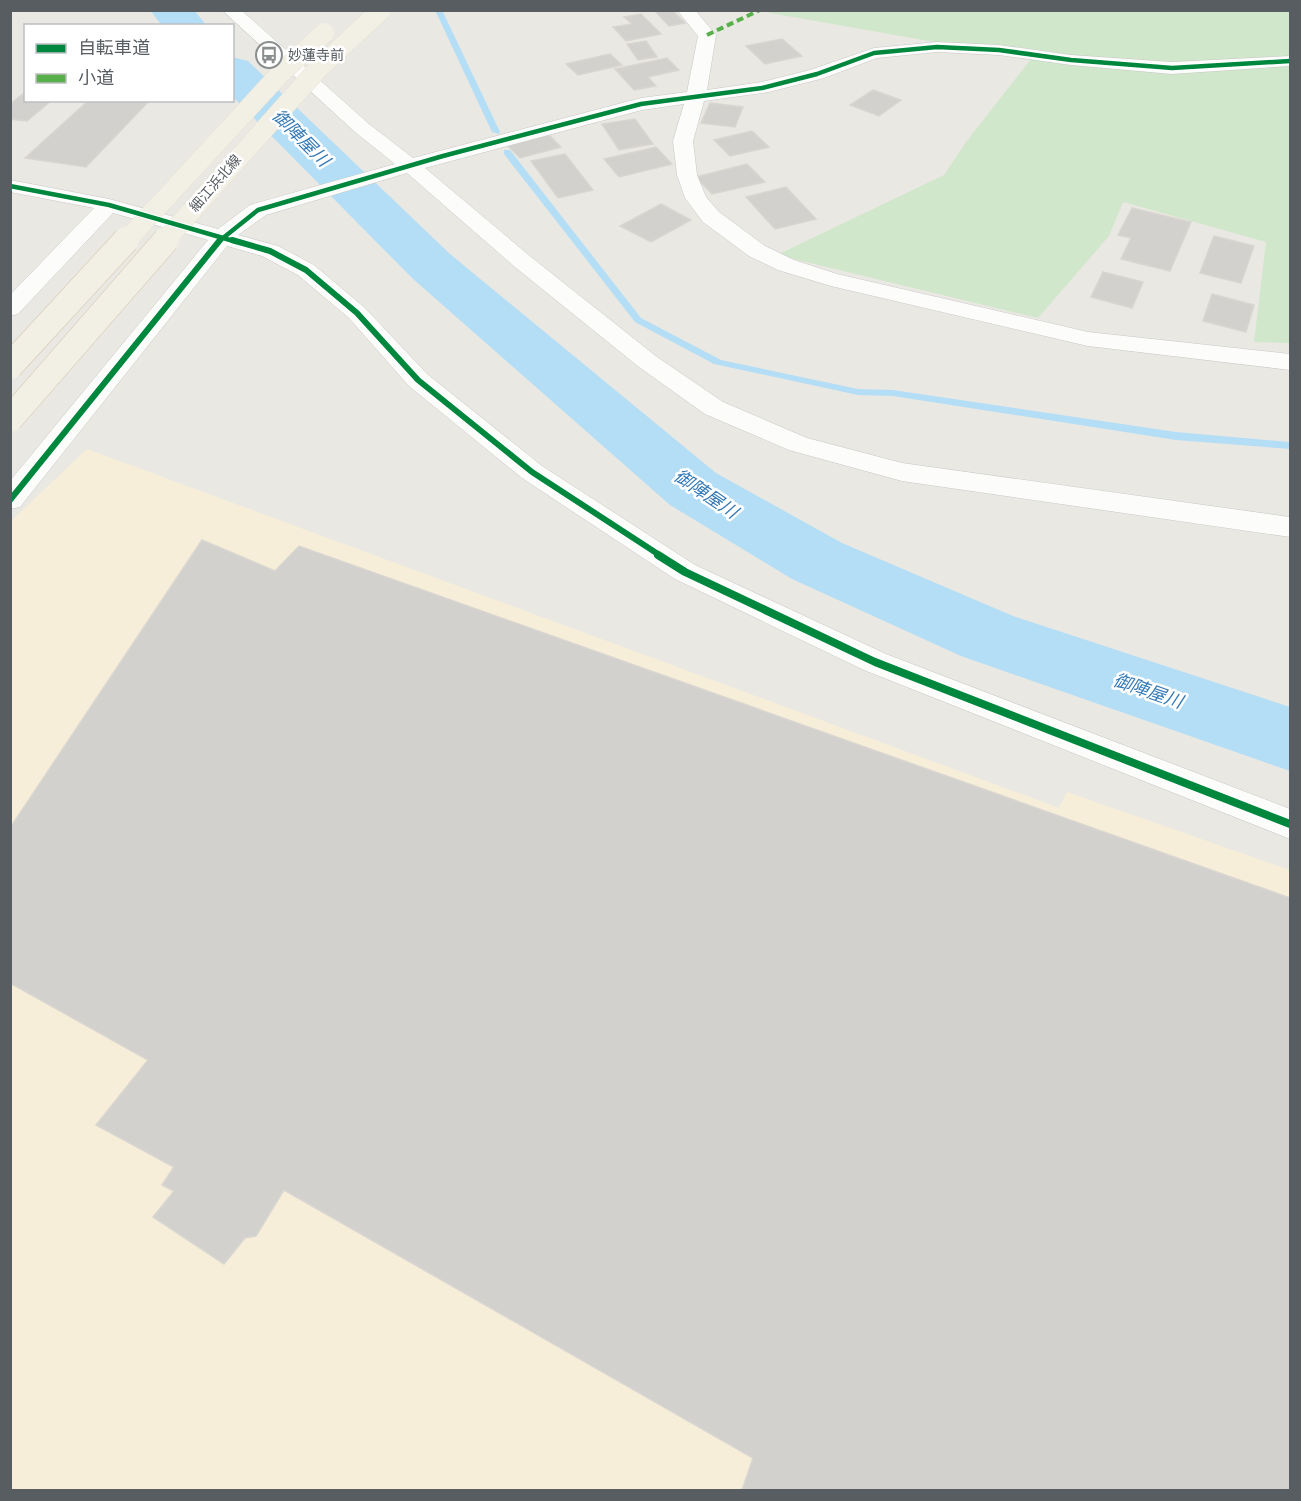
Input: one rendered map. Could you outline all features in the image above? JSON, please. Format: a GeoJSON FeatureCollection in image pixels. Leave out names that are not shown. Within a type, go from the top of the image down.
{"type":"FeatureCollection","features":[{"type":"Feature","properties":{"kind":"main road","name":"細江浜北線"},"geometry":{"type":"LineString","coordinates":[[10,418],[263,128],[324,63],[381,10]]}},
{"type":"Feature","properties":{"kind":"main road","name":"細江浜北線"},"geometry":{"type":"LineString","coordinates":[[10,366],[279,75],[341,18]]}},
{"type":"Feature","properties":{"kind":"street"},"geometry":{"type":"LineString","coordinates":[[230,10],[362,128],[412,167],[523,262],[648,362],[714,408],[798,444],[902,472],[1290,527]]}},
{"type":"Feature","properties":{"kind":"street"},"geometry":{"type":"LineString","coordinates":[[686,10],[707,35],[696,96],[683,141],[682,155],[687,175],[696,198],[711,217],[757,251],[786,265],[831,279],[1088,339],[1290,362]]}},
{"type":"Feature","properties":{"kind":"street"},"geometry":{"type":"LineString","coordinates":[[10,500],[223,236],[258,210],[412,167],[443,156],[641,104],[762,88],[817,74],[874,53],[937,47],[999,50],[1071,60],[1172,68],[1290,61]]}},
{"type":"Feature","properties":{"kind":"street"},"geometry":{"type":"LineString","coordinates":[[10,186],[108,205],[270,251],[306,270],[357,314],[418,380],[532,472],[686,572],[875,662],[1290,824]]}},
{"type":"Feature","properties":{"kind":"street"},"geometry":{"type":"LineString","coordinates":[[10,309],[108,205]]}},
{"type":"Feature","properties":{"kind":"shaded area"},"geometry":{"type":"Polygon","coordinates":[[[87,449],[1059,808],[1067,792],[1290,870],[1290,1490],[11,1490],[11,521],[87,449]]]}},
{"type":"Feature","properties":{"kind":"green space"},"geometry":{"type":"Polygon","coordinates":[[[759,11],[1290,11],[1290,343],[1254,342],[1266,242],[1123,202],[1109,236],[1038,318],[777,255],[944,175],[966,142],[1031,59],[759,11]]]}},
{"type":"Feature","properties":{"kind":"building"},"geometry":{"type":"Polygon","coordinates":[[[654,10],[672,10],[685,23],[669,26],[654,10]]]}},
{"type":"Feature","properties":{"kind":"building"},"geometry":{"type":"Polygon","coordinates":[[[641,14],[661,34],[626,41],[613,27],[632,24],[624,17],[641,14]]]}},
{"type":"Feature","properties":{"kind":"building"},"geometry":{"type":"Polygon","coordinates":[[[782,39],[802,56],[765,64],[746,46],[782,39]]]}},
{"type":"Feature","properties":{"kind":"building"},"geometry":{"type":"Polygon","coordinates":[[[646,41],[657,57],[638,60],[627,44],[646,41]]]}},
{"type":"Feature","properties":{"kind":"building"},"geometry":{"type":"Polygon","coordinates":[[[610,54],[622,65],[578,75],[566,64],[610,54]]]}},
{"type":"Feature","properties":{"kind":"building"},"geometry":{"type":"Polygon","coordinates":[[[667,58],[679,70],[648,77],[656,86],[634,90],[615,69],[667,58]]]}},
{"type":"Feature","properties":{"kind":"building"},"geometry":{"type":"Polygon","coordinates":[[[873,90],[901,100],[879,116],[850,105],[873,90]]]}},
{"type":"Feature","properties":{"kind":"building"},"geometry":{"type":"Polygon","coordinates":[[[24,93],[24,102],[50,102],[27,121],[10,119],[10,104],[24,93]]]}},
{"type":"Feature","properties":{"kind":"building"},"geometry":{"type":"Polygon","coordinates":[[[87,102],[148,102],[86,167],[25,158],[87,102]]]}},
{"type":"Feature","properties":{"kind":"building"},"geometry":{"type":"Polygon","coordinates":[[[710,103],[743,107],[735,127],[701,123],[710,103]]]}},
{"type":"Feature","properties":{"kind":"building"},"geometry":{"type":"Polygon","coordinates":[[[635,119],[653,144],[619,150],[602,124],[635,119]]]}},
{"type":"Feature","properties":{"kind":"building"},"geometry":{"type":"Polygon","coordinates":[[[752,131],[769,147],[730,156],[714,140],[752,131]]]}},
{"type":"Feature","properties":{"kind":"building"},"geometry":{"type":"Polygon","coordinates":[[[549,135],[561,147],[520,158],[508,146],[549,135]]]}},
{"type":"Feature","properties":{"kind":"building"},"geometry":{"type":"Polygon","coordinates":[[[656,147],[672,164],[619,177],[604,159],[656,147]]]}},
{"type":"Feature","properties":{"kind":"building"},"geometry":{"type":"Polygon","coordinates":[[[565,154],[593,190],[558,198],[531,161],[565,154]]]}},
{"type":"Feature","properties":{"kind":"building"},"geometry":{"type":"Polygon","coordinates":[[[747,164],[765,182],[712,194],[696,177],[747,164]]]}},
{"type":"Feature","properties":{"kind":"building"},"geometry":{"type":"Polygon","coordinates":[[[786,187],[816,219],[775,229],[746,197],[786,187]]]}},
{"type":"Feature","properties":{"kind":"building"},"geometry":{"type":"Polygon","coordinates":[[[661,204],[691,220],[651,242],[620,226],[661,204]]]}},
{"type":"Feature","properties":{"kind":"building"},"geometry":{"type":"Polygon","coordinates":[[[1132,208],[1191,222],[1170,271],[1121,259],[1131,238],[1118,235],[1132,208]]]}},
{"type":"Feature","properties":{"kind":"building"},"geometry":{"type":"Polygon","coordinates":[[[1214,236],[1254,246],[1241,283],[1200,273],[1214,236]]]}},
{"type":"Feature","properties":{"kind":"building"},"geometry":{"type":"Polygon","coordinates":[[[1103,272],[1143,282],[1132,308],[1091,297],[1103,272]]]}},
{"type":"Feature","properties":{"kind":"building"},"geometry":{"type":"Polygon","coordinates":[[[1212,294],[1254,305],[1246,332],[1203,321],[1212,294]]]}},
{"type":"Feature","properties":{"kind":"building"},"geometry":{"type":"Polygon","coordinates":[[[202,540],[275,571],[299,546],[1290,898],[1290,1490],[742,1490],[753,1458],[284,1190],[256,1236],[245,1238],[224,1264],[153,1217],[174,1191],[162,1185],[174,1167],[96,1125],[148,1060],[10,983],[10,828],[202,540]]]}},
{"type":"Feature","properties":{"kind":"waterway","name":"御陣屋川"},"geometry":{"type":"LineString","coordinates":[[170,10],[184,24]]}},
{"type":"Feature","properties":{"kind":"waterway"},"geometry":{"type":"LineString","coordinates":[[438,10],[496,132]]}},
{"type":"Feature","properties":{"kind":"waterway","name":"御陣屋川"},"geometry":{"type":"LineString","coordinates":[[234,72],[431,266],[693,489],[817,561],[987,636],[1290,739]]}},
{"type":"Feature","properties":{"kind":"waterway"},"geometry":{"type":"LineString","coordinates":[[507,152],[638,320],[718,362],[858,392],[893,393],[1176,436],[1290,446]]}},
{"type":"Feature","properties":{"kind":"marked path"},"geometry":{"type":"LineString","coordinates":[[707,35],[760,10]]}},
{"type":"Feature","properties":{"kind":"cycle path"},"geometry":{"type":"LineString","coordinates":[[10,500],[223,236],[258,210],[443,156],[641,104],[762,88],[817,74],[874,53],[937,47],[999,50],[1071,60],[1172,68],[1290,61]]}},
{"type":"Feature","properties":{"kind":"cycle path"},"geometry":{"type":"LineString","coordinates":[[10,186],[109,205],[270,251],[306,270],[357,313],[418,380],[532,472],[685,572],[875,662],[1290,824]]}},
{"type":"Feature","properties":{"kind":"place","name":"妙蓮寺前"},"geometry":{"type":"Point","coordinates":[269,55]}}]}
